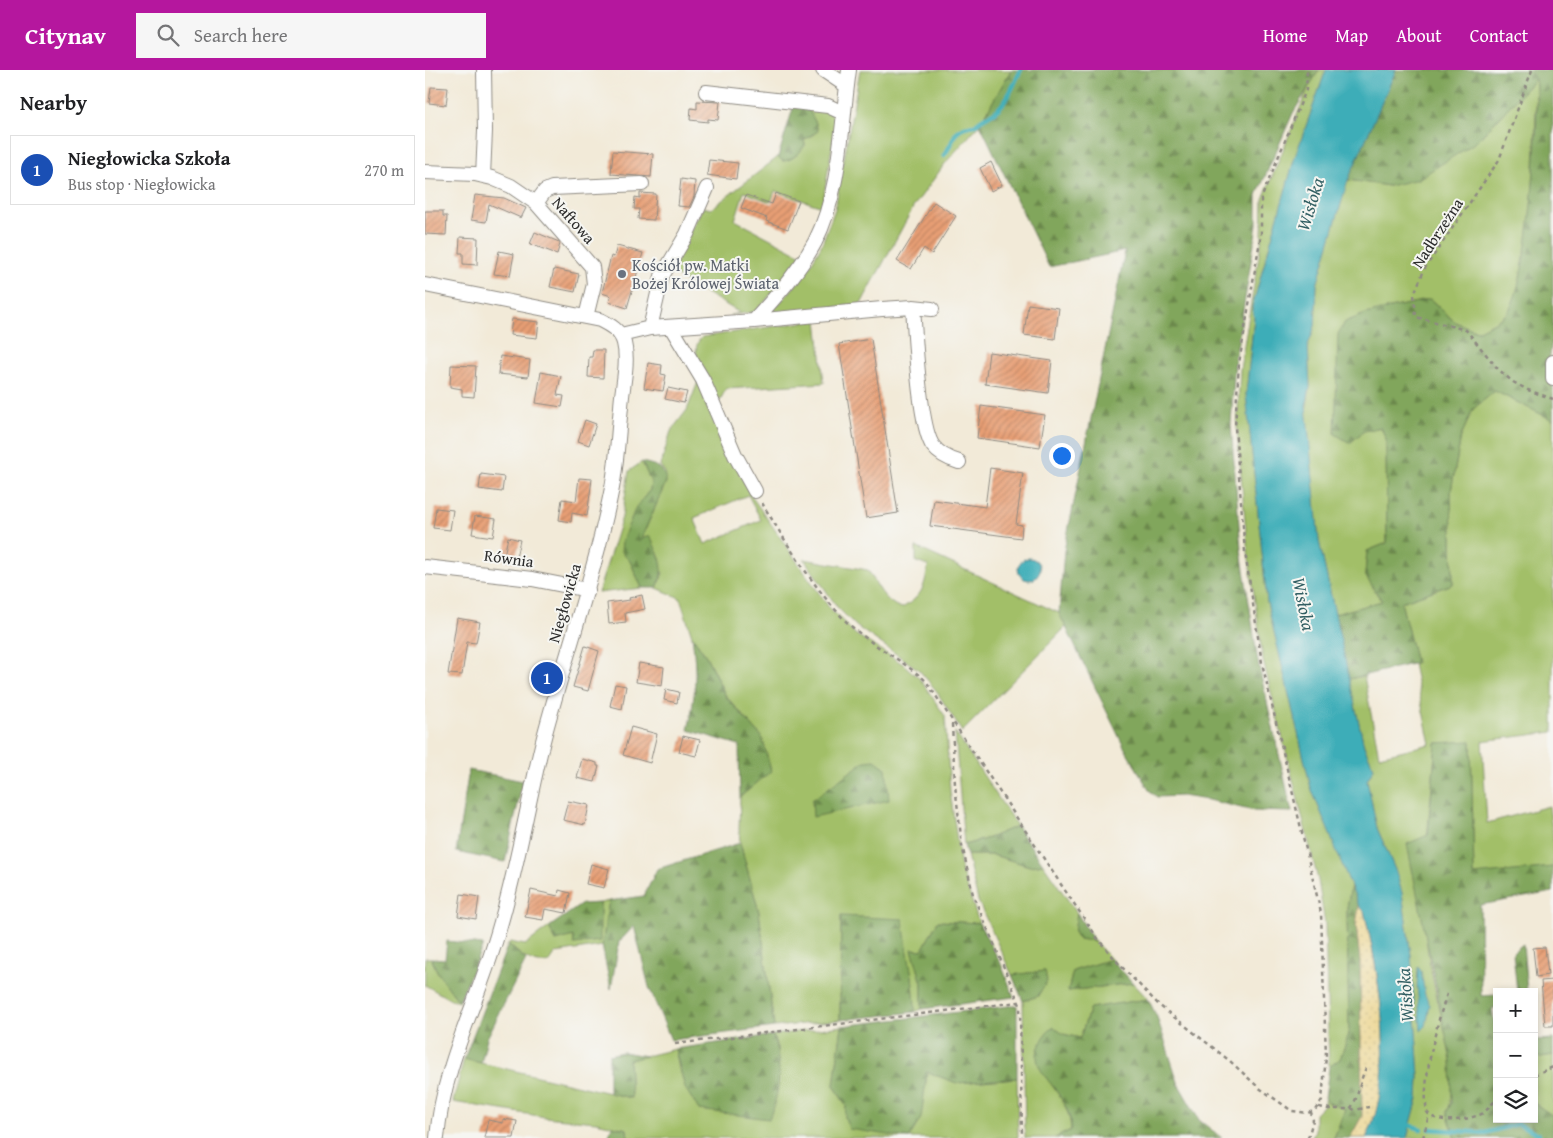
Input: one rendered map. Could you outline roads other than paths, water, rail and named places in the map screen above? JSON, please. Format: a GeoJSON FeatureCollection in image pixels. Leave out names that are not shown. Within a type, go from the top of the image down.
{"type":"FeatureCollection","features":[{"type":"Feature","properties":{"kind":"street"},"geometry":{"type":"LineString","coordinates":[[483,176],[485,139],[484,70]]}},
{"type":"Feature","properties":{"kind":"street"},"geometry":{"type":"LineString","coordinates":[[823,70],[847,86]]}},
{"type":"Feature","properties":{"kind":"street"},"geometry":{"type":"LineString","coordinates":[[754,321],[797,270],[818,234],[830,200],[849,70]]}},
{"type":"Feature","properties":{"kind":"street"},"geometry":{"type":"LineString","coordinates":[[706,92],[829,106],[843,112]]}},
{"type":"Feature","properties":{"kind":"street","name":"Naftowa"},"geometry":{"type":"LineString","coordinates":[[425,172],[483,176],[511,186],[535,203],[592,267],[594,284],[586,317]]}},
{"type":"Feature","properties":{"kind":"street"},"geometry":{"type":"LineString","coordinates":[[535,203],[545,191],[552,188],[643,184]]}},
{"type":"Feature","properties":{"kind":"street"},"geometry":{"type":"LineString","coordinates":[[650,328],[663,276],[687,234],[707,188]]}},
{"type":"Feature","properties":{"kind":"street"},"geometry":{"type":"LineString","coordinates":[[425,285],[586,317],[609,324],[621,335],[650,328],[913,307],[932,309]]}},
{"type":"Feature","properties":{"kind":"street"},"geometry":{"type":"LineString","coordinates":[[913,307],[920,384],[928,434],[931,444],[937,451],[959,462]]}},
{"type":"Feature","properties":{"kind":"street"},"geometry":{"type":"LineString","coordinates":[[671,327],[703,380],[735,455],[755,491]]}},
{"type":"Feature","properties":{"kind":"street","name":"Niegłowicka"},"geometry":{"type":"LineString","coordinates":[[433,1134],[455,1050],[488,967],[500,928],[534,775],[557,690],[588,590],[612,485],[625,359],[624,343],[621,335]]}},
{"type":"Feature","properties":{"kind":"street"},"geometry":{"type":"LineString","coordinates":[[1553,362],[1553,379]]}},
{"type":"Feature","properties":{"kind":"street","name":"Równia"},"geometry":{"type":"LineString","coordinates":[[425,566],[532,578],[588,590]]}},
{"type":"Feature","properties":{"kind":"water","name":"Wisłoka"},"geometry":{"type":"Polygon","coordinates":[[[1326,70],[1396,70],[1348,180],[1317,285],[1315,326],[1308,345],[1310,387],[1306,406],[1319,541],[1364,746],[1374,768],[1367,780],[1377,828],[1396,872],[1402,893],[1411,955],[1419,1077],[1418,1098],[1407,1138],[1366,1138],[1375,1114],[1381,1086],[1383,1026],[1380,995],[1364,911],[1359,906],[1311,788],[1267,602],[1246,394],[1254,318],[1252,307],[1295,157],[1326,70]]]}},
{"type":"Feature","properties":{"kind":"water"},"geometry":{"type":"Polygon","coordinates":[[[1025,558],[1033,558],[1040,565],[1040,573],[1033,580],[1025,580],[1018,573],[1018,565],[1025,558]]]}},
{"type":"Feature","properties":{"kind":"water"},"geometry":{"type":"Polygon","coordinates":[[[1418,967],[1421,971],[1425,995],[1430,1005],[1426,1026],[1421,1031],[1417,986],[1418,967]]]}},
{"type":"Feature","properties":{"kind":"waterway"},"geometry":{"type":"LineString","coordinates":[[944,155],[957,131],[967,126],[975,125],[1002,105],[1021,70]]}},
{"type":"Feature","properties":{"kind":"waterway"},"geometry":{"type":"LineString","coordinates":[[1406,1124],[1421,1129]]}},
{"type":"Feature","properties":{"kind":"waterway"},"geometry":{"type":"LineString","coordinates":[[1430,1129],[1485,1133],[1518,1124],[1539,1134],[1540,1138]]}},
{"type":"Feature","properties":{"kind":"place","name":"Kościół pw. Matki Bożej Królowej Świata"},"geometry":{"type":"Point","coordinates":[622,274]}},
{"type":"Feature","properties":{"kind":"place","name":"Niegłowicka Szkoła"},"geometry":{"type":"Point","coordinates":[547,678]}}]}
